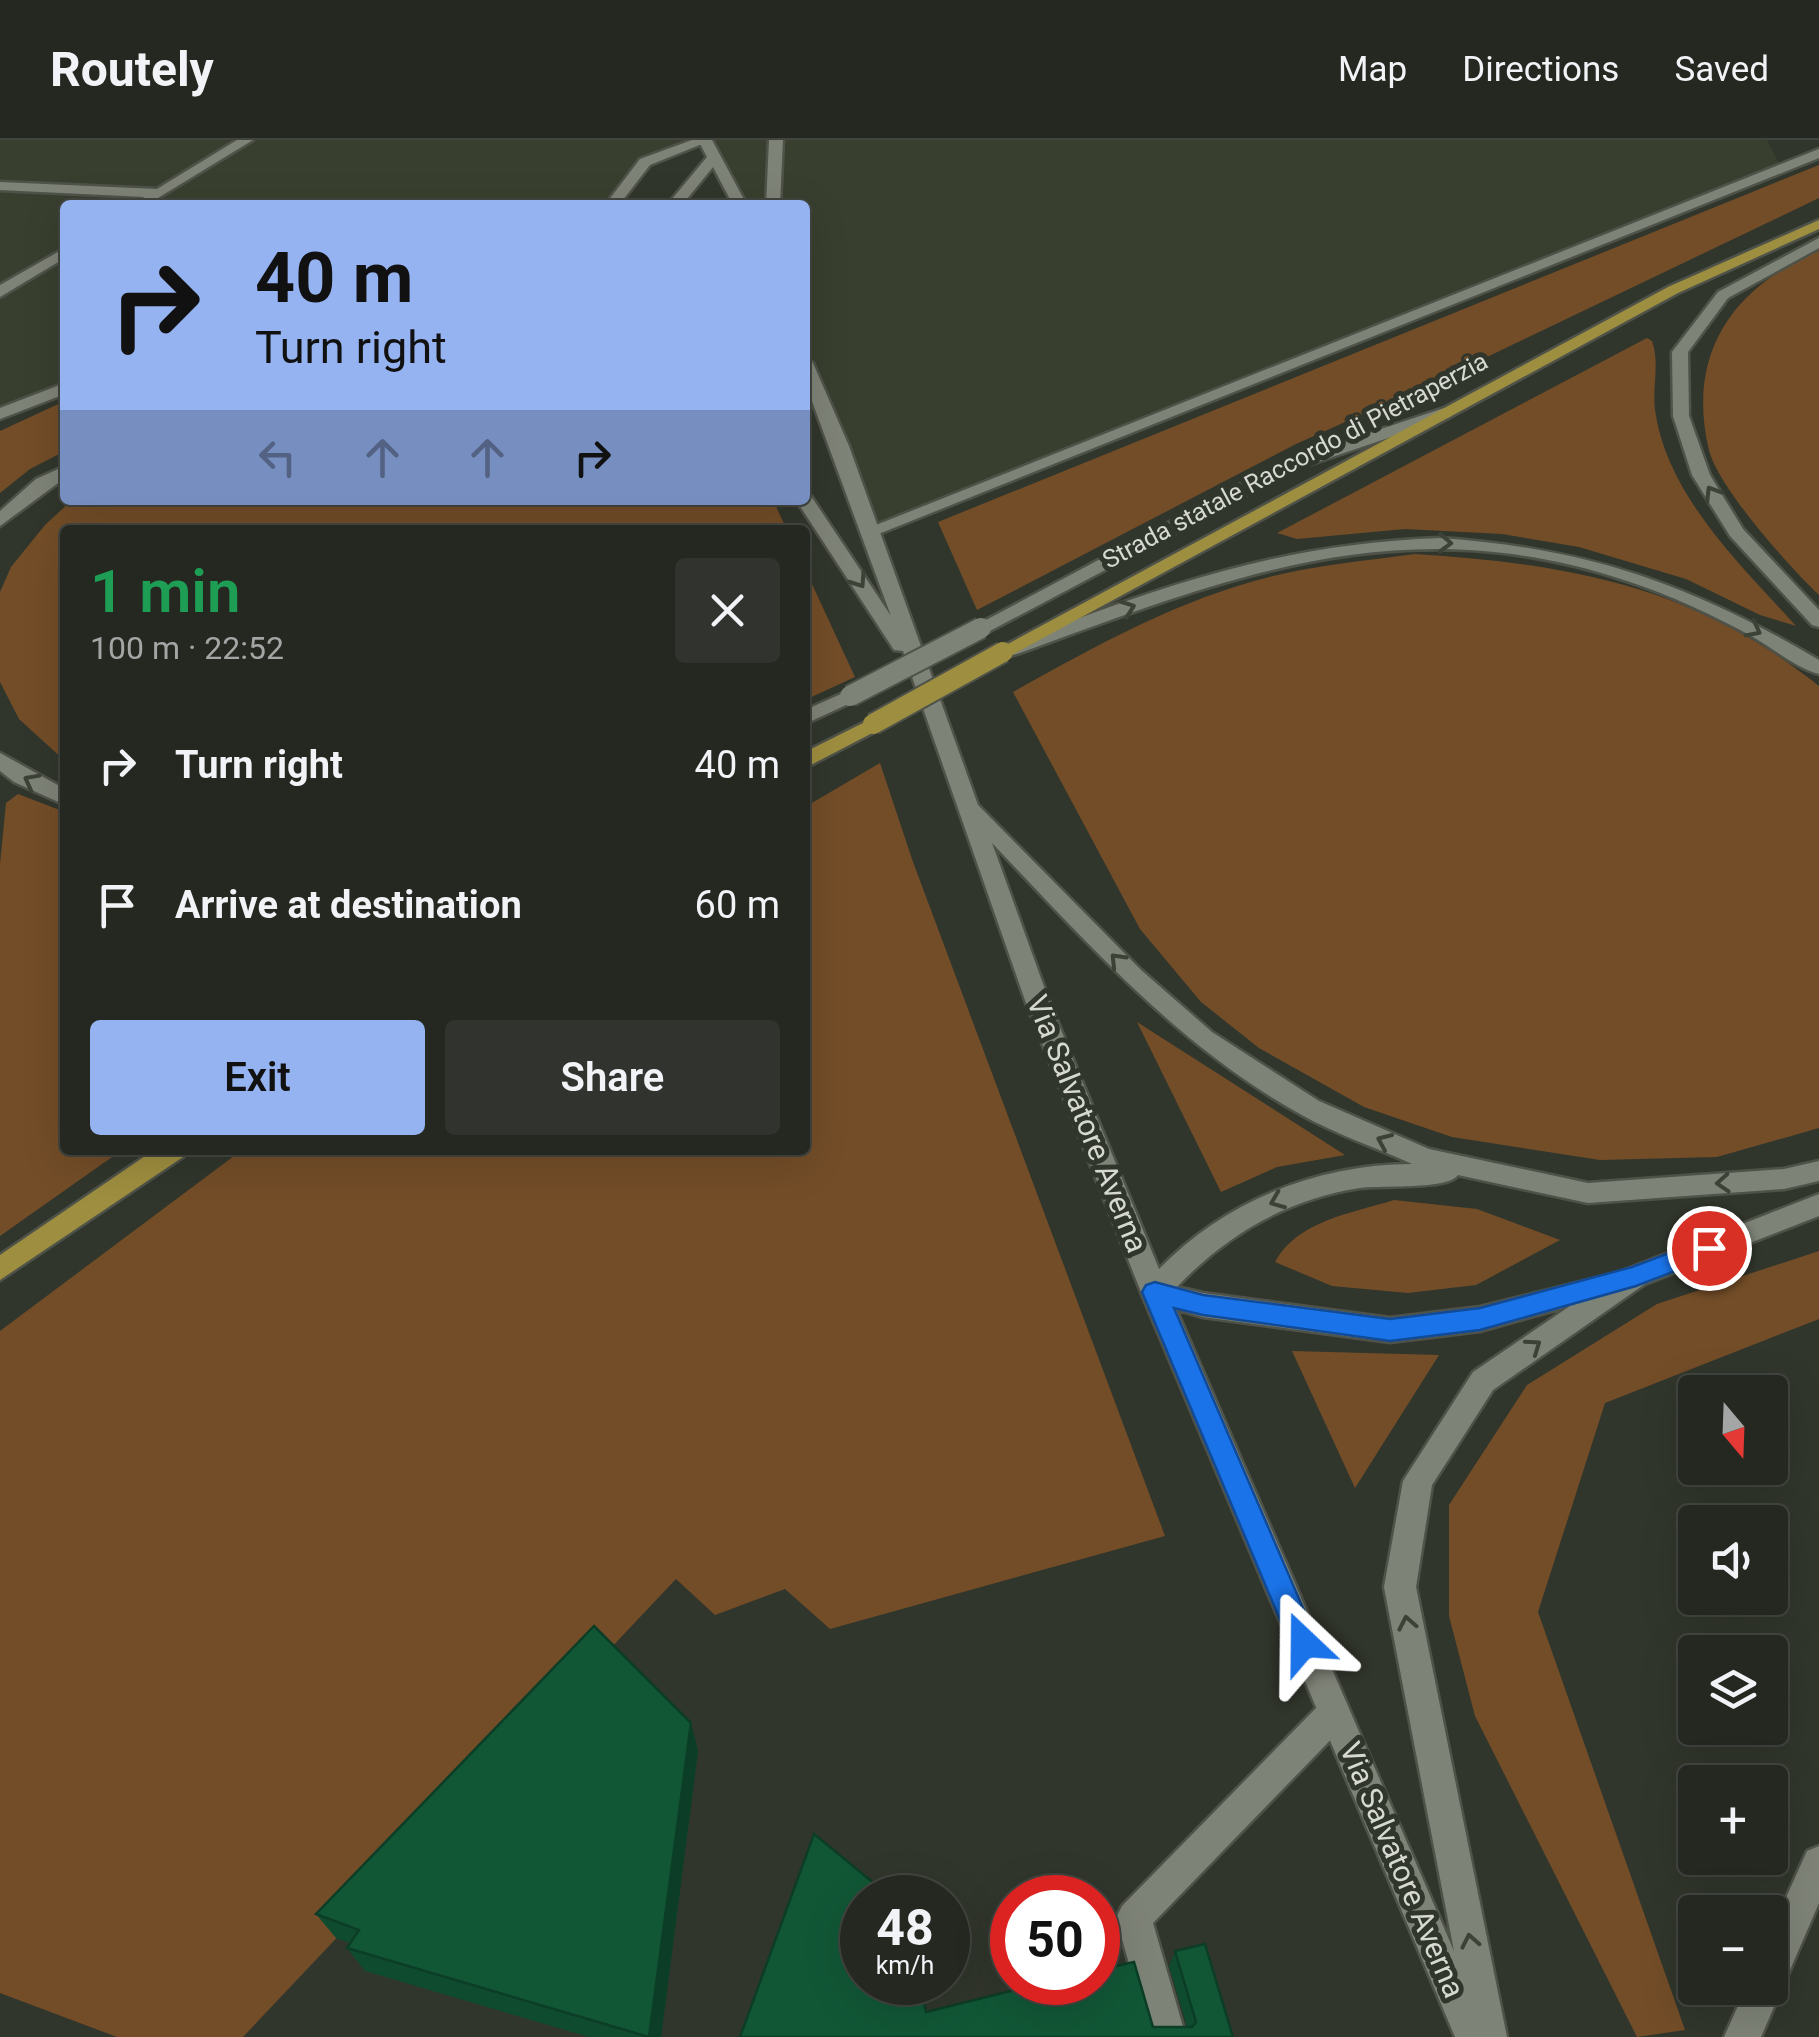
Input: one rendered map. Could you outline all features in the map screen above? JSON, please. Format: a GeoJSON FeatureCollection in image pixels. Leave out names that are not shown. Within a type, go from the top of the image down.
{"type":"FeatureCollection","features":[{"type":"Feature","properties":{"kind":"main road"},"geometry":{"type":"LineString","coordinates":[[149,200],[246,140]]}},
{"type":"Feature","properties":{"kind":"main road"},"geometry":{"type":"LineString","coordinates":[[616,200],[645,162],[705,140],[737,200]]}},
{"type":"Feature","properties":{"kind":"main road"},"geometry":{"type":"LineString","coordinates":[[773,200],[776,140]]}},
{"type":"Feature","properties":{"kind":"main road"},"geometry":{"type":"LineString","coordinates":[[870,531],[1819,153]]}},
{"type":"Feature","properties":{"kind":"main road"},"geometry":{"type":"LineString","coordinates":[[678,200],[715,156]]}},
{"type":"Feature","properties":{"kind":"main road"},"geometry":{"type":"LineString","coordinates":[[0,186],[160,193]]}},
{"type":"Feature","properties":{"kind":"main road","name":"Strada statale Raccordo di Pietraperzia"},"geometry":{"type":"LineString","coordinates":[[810,758],[1673,290],[1819,224]]}},
{"type":"Feature","properties":{"kind":"main road"},"geometry":{"type":"LineString","coordinates":[[1819,242],[1722,295],[1680,352],[1681,416],[1701,475],[1736,532],[1819,621]]}},
{"type":"Feature","properties":{"kind":"main road"},"geometry":{"type":"LineString","coordinates":[[0,292],[60,255]]}},
{"type":"Feature","properties":{"kind":"main road","name":"Via Salvatore Averna"},"geometry":{"type":"LineString","coordinates":[[810,376],[870,531],[1038,1002],[1155,1292],[1473,2037]]}},
{"type":"Feature","properties":{"kind":"main road"},"geometry":{"type":"LineString","coordinates":[[0,414],[60,390]]}},
{"type":"Feature","properties":{"kind":"main road"},"geometry":{"type":"LineString","coordinates":[[810,716],[1288,466],[1444,413]]}},
{"type":"Feature","properties":{"kind":"main road"},"geometry":{"type":"LineString","coordinates":[[0,521],[42,483],[60,474]]}},
{"type":"Feature","properties":{"kind":"main road"},"geometry":{"type":"LineString","coordinates":[[807,505],[922,676]]}},
{"type":"Feature","properties":{"kind":"main road"},"geometry":{"type":"LineString","coordinates":[[1004,652],[1212,578],[1300,556],[1408,542],[1484,544],[1555,555],[1668,586],[1783,644],[1819,668]]}},
{"type":"Feature","properties":{"kind":"main road"},"geometry":{"type":"LineString","coordinates":[[0,760],[22,777],[60,796]]}},
{"type":"Feature","properties":{"kind":"main road"},"geometry":{"type":"LineString","coordinates":[[968,804],[1133,976],[1203,1038],[1310,1108],[1424,1158],[1588,1193],[1784,1178],[1819,1170]]}},
{"type":"Feature","properties":{"kind":"main road"},"geometry":{"type":"LineString","coordinates":[[0,1269],[167,1155]]}},
{"type":"Feature","properties":{"kind":"main road"},"geometry":{"type":"LineString","coordinates":[[1511,1177],[1398,1172],[1285,1196],[1233,1220],[1180,1263],[1155,1292],[1203,1305],[1390,1330],[1480,1319],[1636,1276],[1819,1204]]}},
{"type":"Feature","properties":{"kind":"main road"},"geometry":{"type":"LineString","coordinates":[[1489,2037],[1400,1587],[1418,1481],[1483,1381],[1636,1276]]}},
{"type":"Feature","properties":{"kind":"main road"},"geometry":{"type":"LineString","coordinates":[[1168,2037],[1134,1918],[1334,1713]]}},
{"type":"Feature","properties":{"kind":"main road"},"geometry":{"type":"LineString","coordinates":[[1788,1933],[1819,1863]]}},
{"type":"Feature","properties":{"kind":"main road"},"geometry":{"type":"LineString","coordinates":[[1742,2037],[1756,2005]]}},
{"type":"Feature","properties":{"kind":"shaded area"},"geometry":{"type":"Polygon","coordinates":[[[0,140],[705,140],[645,162],[616,200],[60,200],[60,390],[0,414],[0,140]]]}},
{"type":"Feature","properties":{"kind":"shaded area"},"geometry":{"type":"Polygon","coordinates":[[[705,140],[1767,140],[1781,168],[870,531],[810,376],[810,200],[737,200],[705,140]]]}},
{"type":"Feature","properties":{"kind":"shaded area"},"geometry":{"type":"Polygon","coordinates":[[[1819,165],[1819,198],[1296,444],[977,610],[938,522],[1819,165]]]}},
{"type":"Feature","properties":{"kind":"shaded area"},"geometry":{"type":"Polygon","coordinates":[[[1819,251],[1819,595],[1740,505],[1715,466],[1704,416],[1704,384],[1723,328],[1740,305],[1788,266],[1819,251]]]}},
{"type":"Feature","properties":{"kind":"shaded area"},"geometry":{"type":"Polygon","coordinates":[[[1647,338],[1652,341],[1655,358],[1655,410],[1674,471],[1730,554],[1796,626],[1760,615],[1686,579],[1579,547],[1502,534],[1405,529],[1297,539],[1277,533],[1647,338]]]}},
{"type":"Feature","properties":{"kind":"shaded area"},"geometry":{"type":"Polygon","coordinates":[[[60,403],[60,454],[30,469],[0,493],[0,431],[60,403]]]}},
{"type":"Feature","properties":{"kind":"shaded area"},"geometry":{"type":"Polygon","coordinates":[[[67,505],[775,505],[785,525],[60,525],[60,756],[19,719],[0,682],[0,592],[11,567],[67,505]]]}},
{"type":"Feature","properties":{"kind":"shaded area"},"geometry":{"type":"Polygon","coordinates":[[[1415,554],[1526,565],[1628,586],[1725,625],[1819,686],[1819,1128],[1717,1157],[1600,1160],[1452,1137],[1364,1107],[1259,1048],[1201,1002],[1140,929],[1013,692],[1117,636],[1225,590],[1301,570],[1415,554]]]}},
{"type":"Feature","properties":{"kind":"shaded area"},"geometry":{"type":"Polygon","coordinates":[[[810,580],[855,677],[810,698],[810,580]]]}},
{"type":"Feature","properties":{"kind":"shaded area"},"geometry":{"type":"Polygon","coordinates":[[[880,763],[913,862],[1165,1536],[830,1629],[785,1589],[715,1615],[676,1579],[243,2037],[117,2037],[0,1993],[0,1331],[235,1155],[810,1155],[810,804],[880,763]]]}},
{"type":"Feature","properties":{"kind":"shaded area"},"geometry":{"type":"Polygon","coordinates":[[[18,794],[60,810],[60,1155],[115,1155],[0,1236],[0,864],[6,803],[18,794]]]}},
{"type":"Feature","properties":{"kind":"shaded area"},"geometry":{"type":"Polygon","coordinates":[[[1137,1022],[1345,1155],[1277,1167],[1221,1192],[1137,1022]]]}},
{"type":"Feature","properties":{"kind":"shaded area"},"geometry":{"type":"Polygon","coordinates":[[[1394,1200],[1477,1209],[1560,1240],[1476,1285],[1408,1293],[1332,1286],[1275,1262],[1285,1248],[1311,1228],[1394,1200]]]}},
{"type":"Feature","properties":{"kind":"shaded area"},"geometry":{"type":"Polygon","coordinates":[[[1819,1251],[1819,1319],[1605,1403],[1538,1612],[1685,2030],[1637,2037],[1475,1716],[1449,1616],[1449,1505],[1527,1385],[1657,1304],[1819,1251]]]}},
{"type":"Feature","properties":{"kind":"shaded area"},"geometry":{"type":"Polygon","coordinates":[[[1292,1351],[1439,1355],[1355,1488],[1292,1351]]]}},
{"type":"Feature","properties":{"kind":"building"},"geometry":{"type":"Polygon","coordinates":[[[594,1626],[691,1723],[649,2037],[347,1948],[359,1930],[316,1914],[594,1626]]]}},
{"type":"Feature","properties":{"kind":"building"},"geometry":{"type":"Polygon","coordinates":[[[814,1834],[864,1875],[840,1875],[840,2005],[924,2005],[926,2012],[970,2005],[970,2001],[990,1996],[990,2005],[1120,2005],[1120,1965],[1134,1962],[1153,2027],[1192,2027],[1196,2022],[1175,1951],[1205,1944],[1233,2037],[740,2037],[814,1834]]]}},
{"type":"Feature","properties":{"kind":"route"},"geometry":{"type":"LineString","coordinates":[[1304,1643],[1155,1292],[1203,1305],[1390,1330],[1480,1319],[1636,1276],[1709,1248]]}}]}
